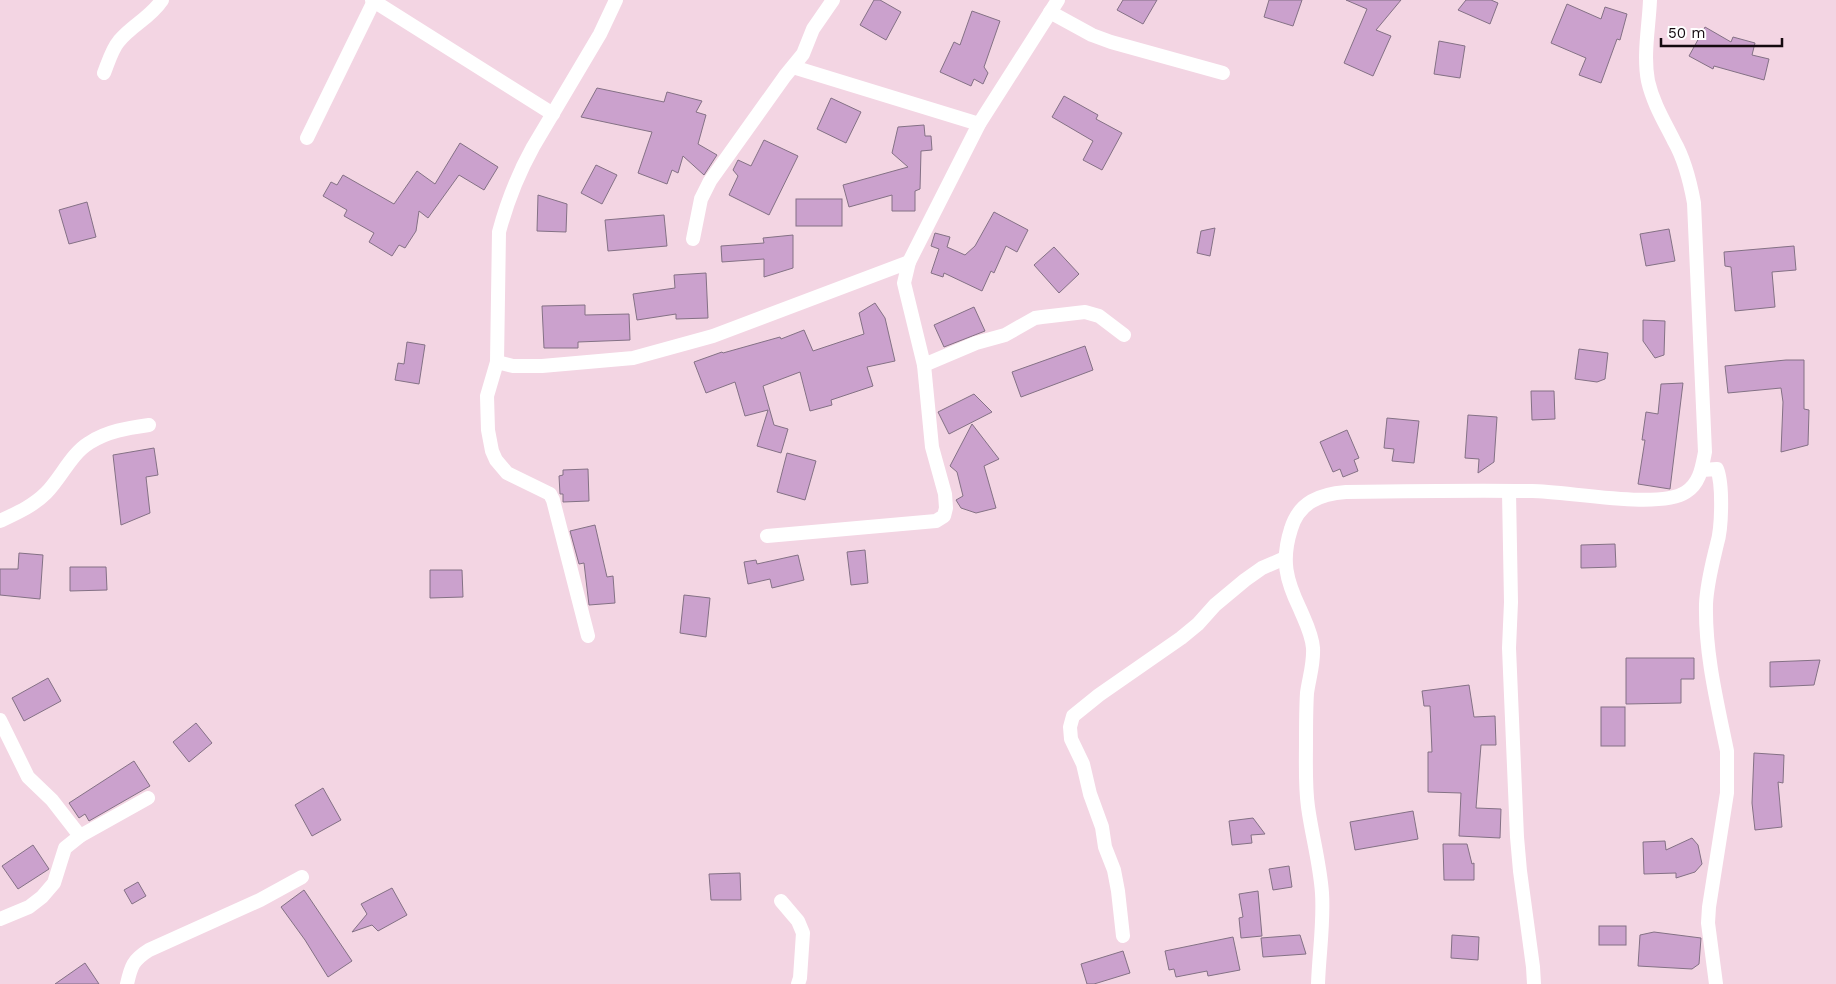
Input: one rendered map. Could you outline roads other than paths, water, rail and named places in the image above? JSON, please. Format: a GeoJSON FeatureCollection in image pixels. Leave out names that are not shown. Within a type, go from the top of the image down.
{"type":"FeatureCollection","features":[{"type":"Feature","properties":{"kind":"street"},"geometry":{"type":"LineString","coordinates":[[104,73],[117,43],[126,33],[151,15],[162,0]]}},
{"type":"Feature","properties":{"kind":"street"},"geometry":{"type":"LineString","coordinates":[[588,636],[553,500],[550,494],[507,472],[496,460],[492,451],[488,430],[487,396],[497,362],[499,232],[504,212],[523,165],[600,34],[616,0]]}},
{"type":"Feature","properties":{"kind":"street"},"geometry":{"type":"LineString","coordinates":[[692,239],[701,199],[710,181],[803,54],[813,29],[833,0]]}},
{"type":"Feature","properties":{"kind":"street"},"geometry":{"type":"LineString","coordinates":[[767,536],[936,521],[944,516],[946,508],[945,494],[932,447],[924,365],[904,283],[909,262],[980,124],[1058,0]]}},
{"type":"Feature","properties":{"kind":"street"},"geometry":{"type":"LineString","coordinates":[[1318,984],[1322,896],[1320,873],[1308,805],[1306,742],[1308,692],[1314,664],[1313,646],[1306,623],[1291,591],[1284,558],[1295,516],[1305,504],[1331,493],[1473,490],[1532,491],[1630,499],[1662,498],[1686,492],[1694,485],[1702,470],[1705,452],[1694,203],[1690,180],[1682,159],[1652,98],[1648,79],[1646,52],[1650,0]]}},
{"type":"Feature","properties":{"kind":"street"},"geometry":{"type":"LineString","coordinates":[[307,138],[373,1],[554,114]]}},
{"type":"Feature","properties":{"kind":"street"},"geometry":{"type":"LineString","coordinates":[[1050,12],[1092,35],[1111,42],[1223,73]]}},
{"type":"Feature","properties":{"kind":"street"},"geometry":{"type":"LineString","coordinates":[[793,67],[980,124]]}},
{"type":"Feature","properties":{"kind":"street"},"geometry":{"type":"LineString","coordinates":[[497,362],[513,366],[542,366],[633,358],[713,336],[909,262]]}},
{"type":"Feature","properties":{"kind":"street"},"geometry":{"type":"LineString","coordinates":[[924,365],[976,343],[1005,335],[1035,318],[1085,312],[1099,316],[1124,335]]}},
{"type":"Feature","properties":{"kind":"street"},"geometry":{"type":"LineString","coordinates":[[0,521],[34,504],[47,492],[75,456],[88,443],[123,429],[149,425]]}},
{"type":"Feature","properties":{"kind":"street"},"geometry":{"type":"LineString","coordinates":[[1702,470],[1717,468],[1721,495],[1718,543],[1708,583],[1706,614],[1706,642],[1727,751],[1728,768],[1727,793],[1708,923],[1716,984]]}},
{"type":"Feature","properties":{"kind":"street"},"geometry":{"type":"LineString","coordinates":[[1508,492],[1511,602],[1509,648],[1517,837],[1534,967],[1534,984]]}},
{"type":"Feature","properties":{"kind":"street"},"geometry":{"type":"LineString","coordinates":[[1123,936],[1114,870],[1105,847],[1102,827],[1090,794],[1083,764],[1071,739],[1070,727],[1074,716],[1181,638],[1198,624],[1215,605],[1245,580],[1262,568],[1284,558]]}},
{"type":"Feature","properties":{"kind":"street"},"geometry":{"type":"LineString","coordinates":[[0,720],[28,776],[52,800],[80,836]]}},
{"type":"Feature","properties":{"kind":"street"},"geometry":{"type":"LineString","coordinates":[[0,919],[29,907],[42,897],[54,883],[64,848],[80,836],[148,798]]}},
{"type":"Feature","properties":{"kind":"street"},"geometry":{"type":"LineString","coordinates":[[127,984],[130,968],[139,956],[260,900],[302,877]]}},
{"type":"Feature","properties":{"kind":"street"},"geometry":{"type":"LineString","coordinates":[[781,901],[798,921],[803,933],[798,984]]}}]}
